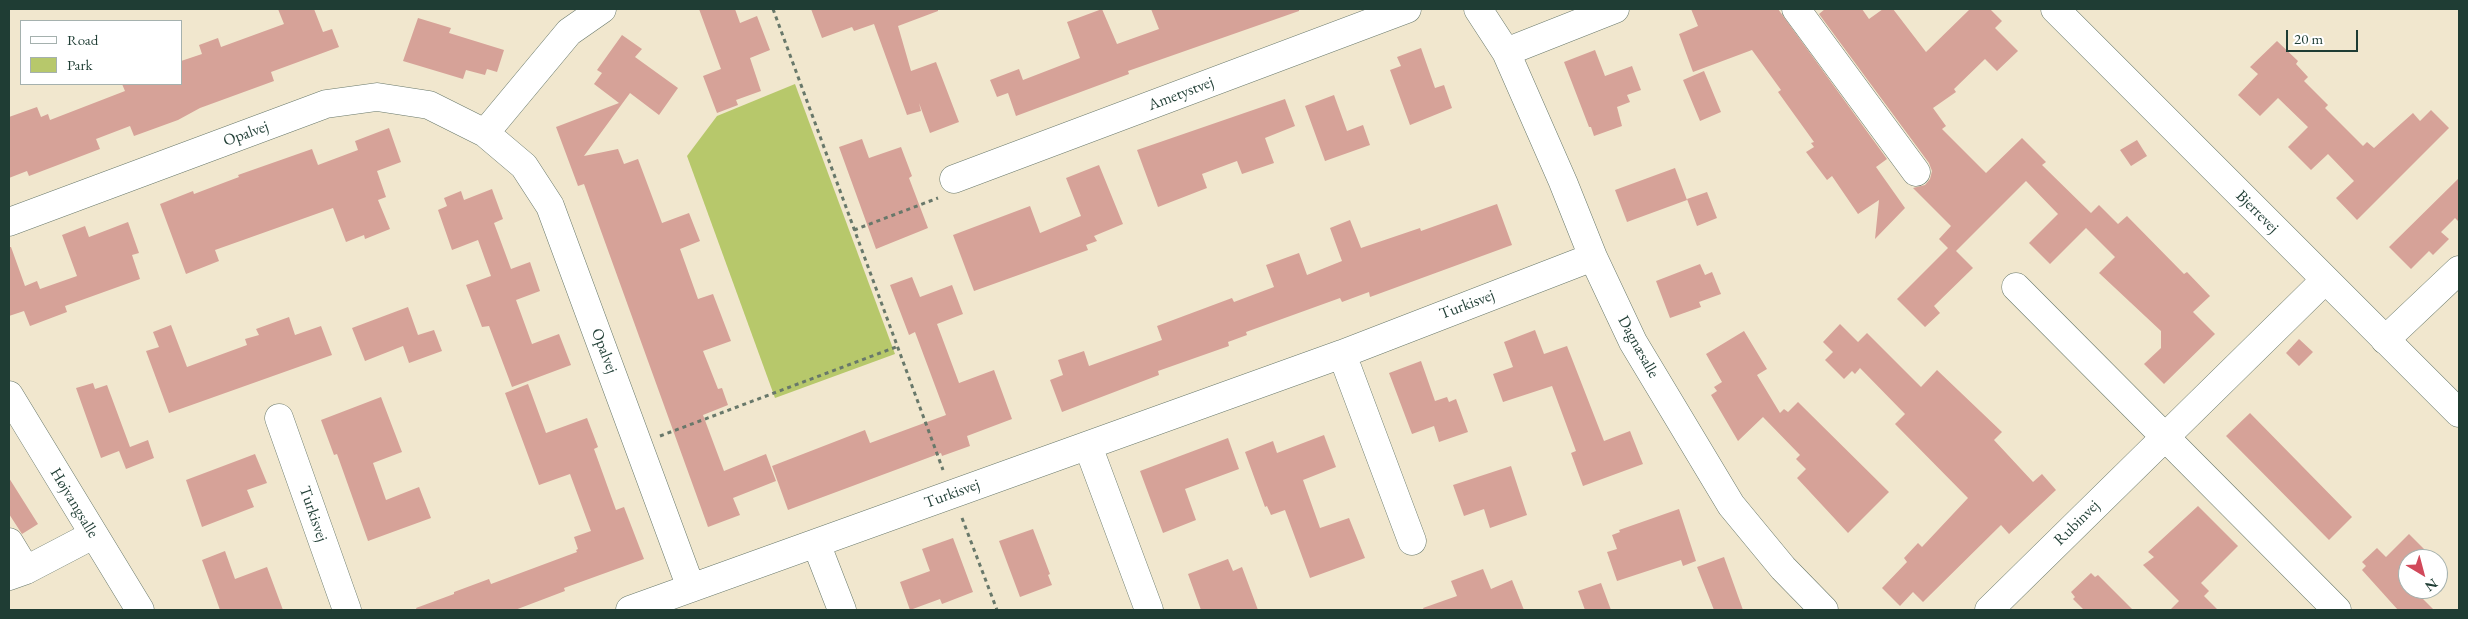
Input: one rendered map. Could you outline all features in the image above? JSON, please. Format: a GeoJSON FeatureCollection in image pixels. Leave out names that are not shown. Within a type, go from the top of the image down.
{"type":"FeatureCollection","features":[{"type":"Feature","properties":{"kind":"street"},"geometry":{"type":"LineString","coordinates":[[485,133],[569,32],[602,9]]}},
{"type":"Feature","properties":{"kind":"street","name":"Ametystvej"},"geometry":{"type":"LineString","coordinates":[[954,179],[1407,9]]}},
{"type":"Feature","properties":{"kind":"street","name":"Dagnæsalle"},"geometry":{"type":"LineString","coordinates":[[1478,9],[1506,52],[1563,182],[1592,257],[1633,342],[1731,505],[1783,568],[1824,610]]}},
{"type":"Feature","properties":{"kind":"street"},"geometry":{"type":"LineString","coordinates":[[1506,52],[1615,9]]}},
{"type":"Feature","properties":{"kind":"street"},"geometry":{"type":"LineString","coordinates":[[1796,9],[1916,172]]}},
{"type":"Feature","properties":{"kind":"street","name":"Bjerrevej"},"geometry":{"type":"LineString","coordinates":[[2055,9],[2459,413]]}},
{"type":"Feature","properties":{"kind":"street","name":"Opalvej"},"geometry":{"type":"LineString","coordinates":[[9,222],[326,104],[377,97],[429,105],[485,133],[524,166],[550,206],[691,588]]}},
{"type":"Feature","properties":{"kind":"street","name":"Turkisvej"},"geometry":{"type":"LineString","coordinates":[[630,610],[1342,354],[1592,257]]}},
{"type":"Feature","properties":{"kind":"street"},"geometry":{"type":"LineString","coordinates":[[2385,340],[2459,270]]}},
{"type":"Feature","properties":{"kind":"street","name":"Rubinvej"},"geometry":{"type":"LineString","coordinates":[[1989,610],[2325,280]]}},
{"type":"Feature","properties":{"kind":"street"},"geometry":{"type":"LineString","coordinates":[[2016,287],[2337,610]]}},
{"type":"Feature","properties":{"kind":"street"},"geometry":{"type":"LineString","coordinates":[[1342,354],[1412,541]]}},
{"type":"Feature","properties":{"kind":"street","name":"Højvangsalle"},"geometry":{"type":"LineString","coordinates":[[9,395],[140,610]]}},
{"type":"Feature","properties":{"kind":"street","name":"Turkisvej"},"geometry":{"type":"LineString","coordinates":[[279,418],[347,610]]}},
{"type":"Feature","properties":{"kind":"street"},"geometry":{"type":"LineString","coordinates":[[1088,446],[1149,610]]}},
{"type":"Feature","properties":{"kind":"street"},"geometry":{"type":"LineString","coordinates":[[9,542],[17,573],[93,535]]}},
{"type":"Feature","properties":{"kind":"street"},"geometry":{"type":"LineString","coordinates":[[816,543],[842,610]]}},
{"type":"Feature","properties":{"kind":"path"},"geometry":{"type":"LineString","coordinates":[[773,9],[896,347],[997,610]]}},
{"type":"Feature","properties":{"kind":"path"},"geometry":{"type":"LineString","coordinates":[[854,230],[941,197],[954,179]]}},
{"type":"Feature","properties":{"kind":"path"},"geometry":{"type":"LineString","coordinates":[[639,444],[896,347]]}},
{"type":"Feature","properties":{"kind":"green space"},"geometry":{"type":"Polygon","coordinates":[[[795,84],[895,354],[775,398],[687,156],[717,116],[795,84]]]}},
{"type":"Feature","properties":{"kind":"building"},"geometry":{"type":"Polygon","coordinates":[[[278,9],[314,9],[323,32],[332,29],[339,47],[271,72],[274,81],[200,108],[178,120],[134,136],[130,126],[96,139],[100,149],[29,176],[27,171],[9,178],[9,117],[37,107],[41,117],[48,114],[50,120],[125,91],[122,85],[182,85],[182,61],[202,54],[199,45],[218,38],[221,47],[284,24],[278,9]]]}},
{"type":"Feature","properties":{"kind":"building"},"geometry":{"type":"Polygon","coordinates":[[[699,9],[735,9],[740,23],[757,16],[770,50],[750,58],[761,91],[736,100],[738,105],[717,113],[703,76],[721,69],[699,9]]]}},
{"type":"Feature","properties":{"kind":"building"},"geometry":{"type":"Polygon","coordinates":[[[811,9],[938,9],[938,11],[898,26],[911,71],[936,62],[959,122],[930,133],[919,103],[921,111],[907,115],[874,24],[854,31],[852,27],[822,38],[811,9]]]}},
{"type":"Feature","properties":{"kind":"building"},"geometry":{"type":"Polygon","coordinates":[[[1102,9],[1117,44],[1159,29],[1151,9],[1299,9],[1299,11],[1128,71],[1129,74],[1016,116],[1008,93],[997,97],[990,80],[1019,69],[1023,80],[1080,58],[1067,22],[1102,9]]]}},
{"type":"Feature","properties":{"kind":"building"},"geometry":{"type":"Polygon","coordinates":[[[1691,9],[1778,9],[1887,159],[1876,167],[1905,208],[1875,239],[1879,200],[1858,214],[1832,176],[1827,180],[1806,152],[1814,147],[1811,143],[1814,142],[1778,92],[1781,90],[1752,50],[1693,72],[1679,34],[1698,26],[1691,9]]]}},
{"type":"Feature","properties":{"kind":"building"},"geometry":{"type":"Polygon","coordinates":[[[1825,9],[1862,9],[1869,19],[1883,9],[1893,9],[1926,52],[1970,9],[1990,9],[2002,21],[1995,28],[2018,51],[1997,71],[1985,59],[1954,89],[1956,92],[1933,108],[1946,126],[1942,129],[1986,173],[2022,138],[2046,162],[2042,165],[2091,213],[2099,205],[2118,224],[2127,216],[2184,274],[2187,272],[2210,296],[2193,312],[2215,334],[2164,384],[2144,364],[2161,348],[2161,331],[2099,273],[2115,257],[2086,228],[2050,264],[2029,243],[2058,214],[2026,181],[1956,251],[1973,268],[1934,306],[1940,313],[1925,327],[1897,299],[1948,248],[1939,239],[1951,226],[1913,188],[1925,185],[1930,179],[1932,171],[1929,163],[1819,14],[1825,9]]]}},
{"type":"Feature","properties":{"kind":"building"},"geometry":{"type":"Polygon","coordinates":[[[418,18],[451,28],[449,33],[504,50],[497,72],[487,69],[485,75],[466,70],[463,79],[403,61],[418,18]]]}},
{"type":"Feature","properties":{"kind":"building"},"geometry":{"type":"Polygon","coordinates":[[[622,35],[642,49],[635,57],[678,88],[659,115],[630,93],[584,156],[618,149],[624,164],[638,159],[662,223],[689,213],[700,241],[680,249],[698,299],[713,294],[731,341],[703,351],[718,389],[722,388],[728,405],[703,415],[724,471],[766,454],[776,481],[733,498],[740,515],[708,527],[584,184],[578,186],[556,127],[619,103],[594,84],[602,73],[597,70],[622,35]]]}},
{"type":"Feature","properties":{"kind":"building"},"geometry":{"type":"Polygon","coordinates":[[[2277,41],[2298,61],[2296,64],[2308,77],[2304,81],[2328,105],[2325,108],[2363,146],[2367,142],[2374,148],[2413,113],[2420,121],[2431,110],[2449,128],[2357,220],[2336,198],[2354,181],[2328,154],[2311,170],[2288,147],[2308,127],[2278,98],[2260,116],[2238,95],[2258,74],[2250,67],[2277,41]]]}},
{"type":"Feature","properties":{"kind":"building"},"geometry":{"type":"Polygon","coordinates":[[[1421,48],[1435,88],[1444,85],[1452,108],[1410,125],[1390,70],[1401,66],[1397,57],[1421,48]]]}},
{"type":"Feature","properties":{"kind":"building"},"geometry":{"type":"Polygon","coordinates":[[[1595,50],[1605,76],[1632,66],[1641,90],[1627,95],[1630,102],[1617,107],[1622,126],[1594,136],[1564,62],[1595,50]]]}},
{"type":"Feature","properties":{"kind":"building"},"geometry":{"type":"Polygon","coordinates":[[[1704,71],[1721,112],[1700,121],[1683,80],[1704,71]]]}},
{"type":"Feature","properties":{"kind":"building"},"geometry":{"type":"Polygon","coordinates":[[[1334,95],[1347,131],[1363,125],[1370,145],[1325,161],[1305,106],[1334,95]]]}},
{"type":"Feature","properties":{"kind":"building"},"geometry":{"type":"Polygon","coordinates":[[[1285,99],[1295,126],[1265,138],[1274,163],[1242,174],[1237,161],[1202,174],[1207,188],[1158,207],[1137,150],[1285,99]]]}},
{"type":"Feature","properties":{"kind":"building"},"geometry":{"type":"Polygon","coordinates":[[[389,128],[401,162],[377,171],[386,197],[378,200],[390,229],[365,239],[364,235],[346,242],[333,208],[215,250],[219,261],[186,274],[160,204],[193,191],[194,194],[239,177],[238,175],[312,149],[318,165],[358,150],[355,141],[389,128]]]}},
{"type":"Feature","properties":{"kind":"building"},"geometry":{"type":"Polygon","coordinates":[[[862,139],[869,158],[901,147],[912,176],[909,178],[928,228],[876,249],[839,147],[862,139]]]}},
{"type":"Feature","properties":{"kind":"building"},"geometry":{"type":"Polygon","coordinates":[[[2137,140],[2147,156],[2131,166],[2120,150],[2137,140]]]}},
{"type":"Feature","properties":{"kind":"building"},"geometry":{"type":"Polygon","coordinates":[[[1099,165],[1123,224],[1094,236],[1097,241],[1086,245],[1088,250],[974,291],[953,235],[1030,206],[1040,233],[1081,216],[1066,178],[1099,165]]]}},
{"type":"Feature","properties":{"kind":"building"},"geometry":{"type":"Polygon","coordinates":[[[1675,168],[1687,200],[1627,222],[1615,190],[1675,168]]]}},
{"type":"Feature","properties":{"kind":"building"},"geometry":{"type":"Polygon","coordinates":[[[2459,178],[2459,222],[2455,218],[2441,232],[2449,239],[2433,255],[2429,251],[2411,269],[2389,247],[2459,178]]]}},
{"type":"Feature","properties":{"kind":"building"},"geometry":{"type":"Polygon","coordinates":[[[492,189],[503,219],[494,223],[511,269],[530,262],[540,291],[516,300],[532,344],[559,334],[571,365],[512,387],[489,326],[482,327],[466,285],[491,276],[478,240],[452,250],[438,210],[447,206],[444,198],[461,191],[464,200],[492,189]]]}},
{"type":"Feature","properties":{"kind":"building"},"geometry":{"type":"Polygon","coordinates":[[[1707,192],[1717,218],[1697,226],[1687,199],[1707,192]]]}},
{"type":"Feature","properties":{"kind":"building"},"geometry":{"type":"Polygon","coordinates":[[[1497,204],[1512,245],[1370,297],[1369,292],[1342,302],[1340,298],[1246,332],[1247,335],[1228,342],[1229,346],[1158,371],[1159,375],[1062,412],[1050,380],[1063,375],[1058,360],[1084,351],[1089,366],[1162,340],[1157,326],[1232,298],[1234,302],[1274,287],[1266,265],[1299,253],[1307,275],[1342,261],[1330,228],[1350,220],[1361,248],[1420,228],[1421,231],[1497,204]]]}},
{"type":"Feature","properties":{"kind":"building"},"geometry":{"type":"Polygon","coordinates":[[[128,222],[139,253],[132,255],[140,279],[65,306],[67,312],[30,326],[24,311],[9,316],[9,247],[11,247],[25,286],[37,281],[40,289],[77,276],[62,235],[85,226],[89,237],[128,222]]]}},
{"type":"Feature","properties":{"kind":"building"},"geometry":{"type":"Polygon","coordinates":[[[1700,264],[1705,275],[1712,272],[1721,294],[1699,302],[1701,307],[1670,318],[1656,281],[1700,264]]]}},
{"type":"Feature","properties":{"kind":"building"},"geometry":{"type":"Polygon","coordinates":[[[912,277],[920,297],[952,285],[963,314],[937,324],[959,383],[994,370],[1012,419],[967,436],[970,446],[942,456],[941,453],[788,510],[772,466],[865,430],[870,443],[946,415],[915,332],[909,335],[890,285],[912,277]]]}},
{"type":"Feature","properties":{"kind":"building"},"geometry":{"type":"Polygon","coordinates":[[[408,307],[418,335],[434,330],[442,351],[409,363],[403,346],[365,361],[352,328],[408,307]]]}},
{"type":"Feature","properties":{"kind":"building"},"geometry":{"type":"Polygon","coordinates":[[[289,317],[295,335],[321,326],[332,355],[169,413],[146,351],[159,347],[153,332],[171,325],[187,367],[247,345],[245,339],[259,335],[256,329],[289,317]]]}},
{"type":"Feature","properties":{"kind":"building"},"geometry":{"type":"Polygon","coordinates":[[[1840,324],[1858,342],[1867,333],[1921,387],[1937,370],[2002,432],[1994,440],[2033,482],[2042,474],[2056,490],[2009,534],[2001,525],[1923,602],[1913,592],[1900,606],[1882,588],[1907,562],[1904,558],[1918,543],[1922,547],[1968,498],[1895,424],[1905,414],[1860,368],[1855,374],[1852,371],[1844,379],[1825,360],[1833,352],[1823,342],[1840,324]]]}},
{"type":"Feature","properties":{"kind":"building"},"geometry":{"type":"Polygon","coordinates":[[[1535,330],[1544,354],[1567,346],[1604,441],[1630,431],[1643,464],[1583,486],[1571,453],[1576,451],[1552,386],[1503,402],[1493,374],[1513,367],[1504,342],[1535,330]]]}},
{"type":"Feature","properties":{"kind":"building"},"geometry":{"type":"Polygon","coordinates":[[[1744,331],[1767,369],[1757,375],[1780,413],[1784,409],[1788,412],[1798,402],[1889,492],[1848,533],[1797,478],[1806,469],[1796,459],[1800,455],[1763,417],[1738,441],[1711,395],[1717,391],[1714,387],[1722,382],[1706,354],[1744,331]]]}},
{"type":"Feature","properties":{"kind":"building"},"geometry":{"type":"Polygon","coordinates":[[[2299,339],[2313,352],[2299,366],[2286,353],[2299,339]]]}},
{"type":"Feature","properties":{"kind":"building"},"geometry":{"type":"Polygon","coordinates":[[[1421,361],[1435,401],[1447,397],[1449,402],[1456,399],[1468,432],[1439,442],[1434,426],[1412,434],[1389,373],[1421,361]]]}},
{"type":"Feature","properties":{"kind":"building"},"geometry":{"type":"Polygon","coordinates":[[[93,383],[95,389],[107,385],[130,447],[148,440],[154,458],[126,469],[119,451],[101,458],[76,388],[93,383]]]}},
{"type":"Feature","properties":{"kind":"building"},"geometry":{"type":"Polygon","coordinates":[[[528,384],[546,433],[587,418],[598,447],[594,449],[616,510],[624,507],[644,559],[564,588],[565,591],[515,610],[417,610],[416,608],[489,579],[491,584],[577,552],[576,550],[578,549],[574,537],[591,531],[570,474],[539,485],[505,393],[528,384]]]}},
{"type":"Feature","properties":{"kind":"building"},"geometry":{"type":"Polygon","coordinates":[[[381,397],[402,452],[373,463],[386,500],[419,487],[431,518],[368,541],[337,454],[334,455],[321,420],[381,397]]]}},
{"type":"Feature","properties":{"kind":"building"},"geometry":{"type":"Polygon","coordinates":[[[2250,413],[2352,517],[2329,540],[2226,436],[2250,413]]]}},
{"type":"Feature","properties":{"kind":"building"},"geometry":{"type":"Polygon","coordinates":[[[1324,435],[1336,467],[1303,480],[1320,528],[1349,518],[1365,558],[1310,578],[1285,510],[1271,515],[1267,506],[1265,507],[1245,452],[1273,441],[1277,453],[1324,435]]]}},
{"type":"Feature","properties":{"kind":"building"},"geometry":{"type":"Polygon","coordinates":[[[1228,438],[1239,469],[1185,489],[1196,520],[1163,533],[1140,471],[1228,438]]]}},
{"type":"Feature","properties":{"kind":"building"},"geometry":{"type":"Polygon","coordinates":[[[255,454],[267,483],[247,490],[254,507],[202,527],[186,480],[255,454]]]}},
{"type":"Feature","properties":{"kind":"building"},"geometry":{"type":"Polygon","coordinates":[[[1511,466],[1527,515],[1490,528],[1484,509],[1464,516],[1453,485],[1511,466]]]}},
{"type":"Feature","properties":{"kind":"building"},"geometry":{"type":"Polygon","coordinates":[[[9,478],[38,524],[22,534],[9,514],[9,478]]]}},
{"type":"Feature","properties":{"kind":"building"},"geometry":{"type":"Polygon","coordinates":[[[2198,506],[2238,546],[2201,583],[2209,591],[2204,596],[2218,610],[2170,610],[2179,601],[2143,565],[2154,557],[2148,552],[2198,506]]]}},
{"type":"Feature","properties":{"kind":"building"},"geometry":{"type":"Polygon","coordinates":[[[1679,509],[1696,561],[1683,566],[1681,560],[1617,581],[1607,552],[1617,549],[1612,535],[1620,532],[1619,530],[1679,509]]]}},
{"type":"Feature","properties":{"kind":"building"},"geometry":{"type":"Polygon","coordinates":[[[1033,529],[1050,574],[1048,575],[1052,585],[1020,597],[999,541],[1033,529]]]}},
{"type":"Feature","properties":{"kind":"building"},"geometry":{"type":"Polygon","coordinates":[[[2409,534],[2424,549],[2398,549],[2398,599],[2423,599],[2434,610],[2398,610],[2362,570],[2366,566],[2362,562],[2377,548],[2386,557],[2409,534]]]}},
{"type":"Feature","properties":{"kind":"building"},"geometry":{"type":"Polygon","coordinates":[[[953,538],[973,592],[942,604],[940,599],[910,610],[900,582],[930,571],[922,549],[953,538]]]}},
{"type":"Feature","properties":{"kind":"building"},"geometry":{"type":"Polygon","coordinates":[[[225,551],[235,579],[267,567],[283,610],[220,610],[202,560],[225,551]]]}},
{"type":"Feature","properties":{"kind":"building"},"geometry":{"type":"Polygon","coordinates":[[[1724,557],[1743,610],[1714,610],[1697,567],[1724,557]]]}},
{"type":"Feature","properties":{"kind":"building"},"geometry":{"type":"Polygon","coordinates":[[[1228,559],[1233,571],[1242,567],[1258,610],[1201,610],[1188,574],[1228,559]]]}},
{"type":"Feature","properties":{"kind":"building"},"geometry":{"type":"Polygon","coordinates":[[[1483,569],[1491,589],[1512,580],[1524,610],[1424,610],[1423,608],[1457,596],[1451,581],[1483,569]]]}},
{"type":"Feature","properties":{"kind":"building"},"geometry":{"type":"Polygon","coordinates":[[[2091,573],[2095,577],[2098,575],[2133,610],[2084,610],[2073,599],[2075,597],[2071,592],[2091,573]]]}},
{"type":"Feature","properties":{"kind":"building"},"geometry":{"type":"Polygon","coordinates":[[[1601,583],[1611,610],[1585,610],[1578,591],[1601,583]]]}}]}
